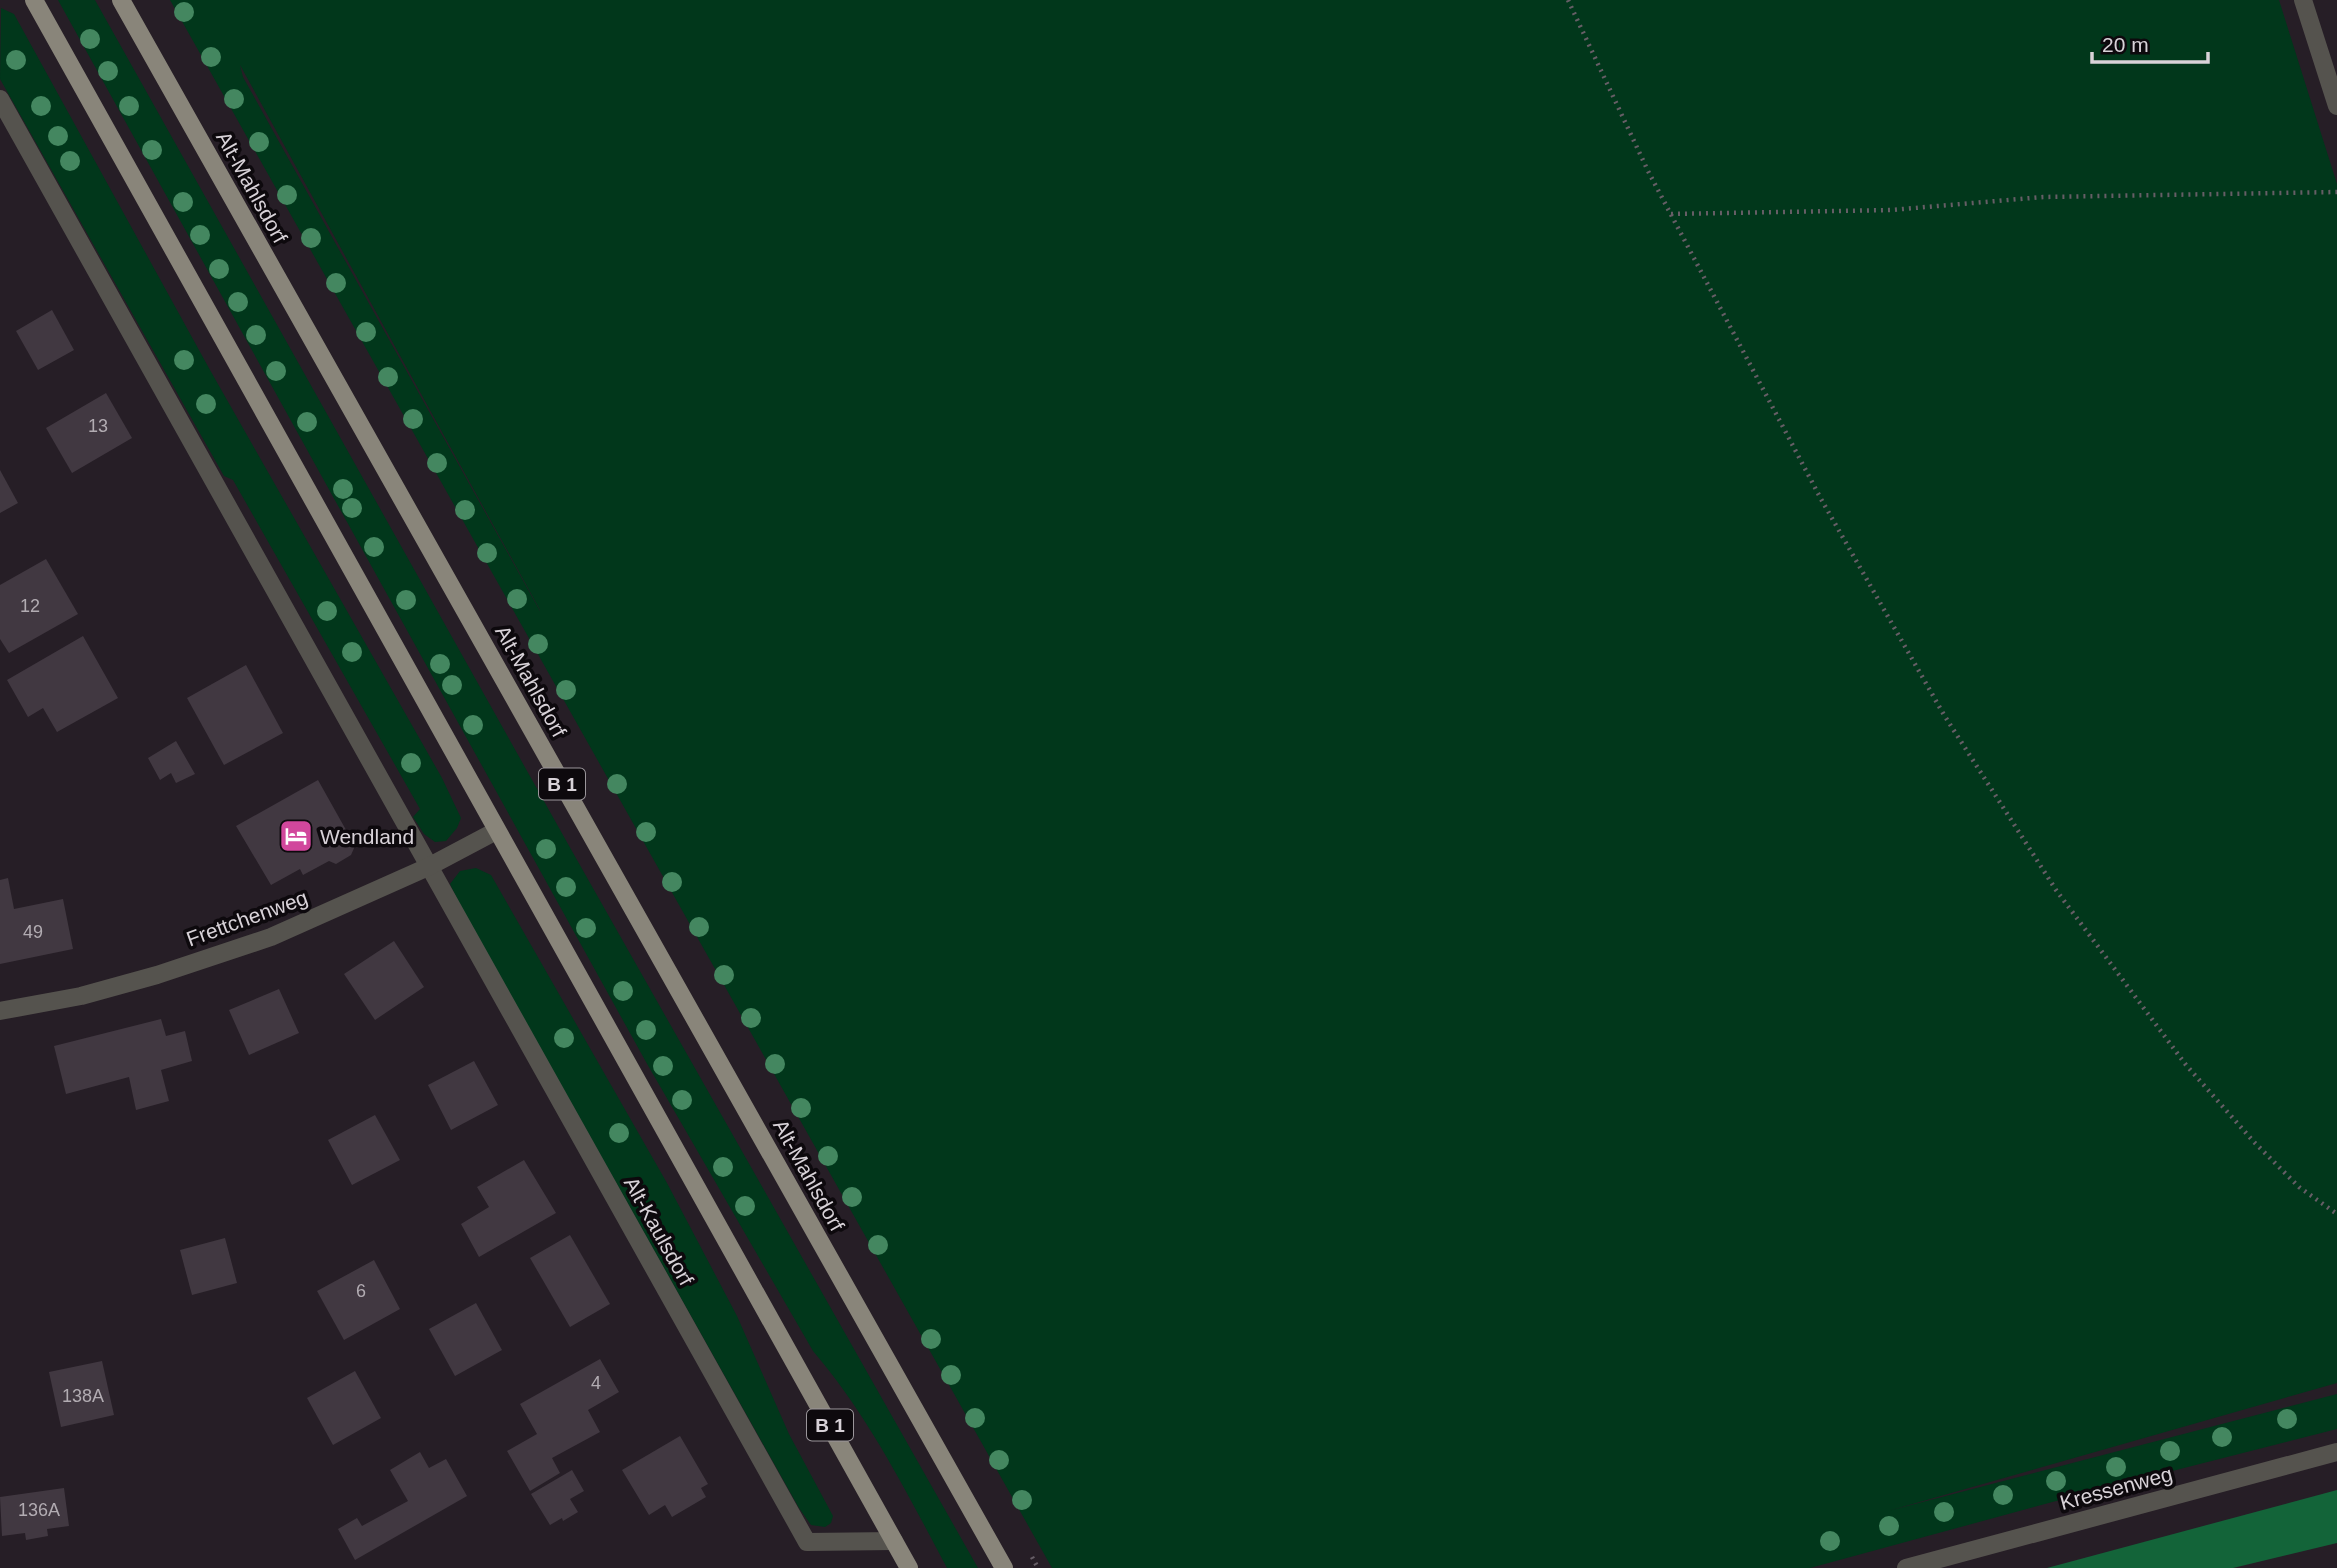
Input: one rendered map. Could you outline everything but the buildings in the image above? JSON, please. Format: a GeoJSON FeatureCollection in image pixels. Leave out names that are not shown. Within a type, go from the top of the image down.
{"type":"FeatureCollection","features":[{"type":"Feature","properties":{"kind":"main road","name":"B 1"},"geometry":{"type":"LineString","coordinates":[[34,0],[909,1568]]}},
{"type":"Feature","properties":{"kind":"main road","name":"Alt-Mahlsdorf"},"geometry":{"type":"LineString","coordinates":[[121,0],[1004,1568]]}},
{"type":"Feature","properties":{"kind":"street"},"geometry":{"type":"LineString","coordinates":[[2302,0],[2337,106]]}},
{"type":"Feature","properties":{"kind":"street"},"geometry":{"type":"LineString","coordinates":[[0,99],[428,867]]}},
{"type":"Feature","properties":{"kind":"street","name":"Frettchenweg"},"geometry":{"type":"LineString","coordinates":[[0,1011],[81,996],[157,975],[271,937],[428,867],[496,831]]}},
{"type":"Feature","properties":{"kind":"street","name":"Alt-Kaulsdorf"},"geometry":{"type":"LineString","coordinates":[[428,867],[807,1542],[894,1541]]}},
{"type":"Feature","properties":{"kind":"street","name":"Kressenweg"},"geometry":{"type":"LineString","coordinates":[[1906,1568],[2337,1452]]}},
{"type":"Feature","properties":{"kind":"path"},"geometry":{"type":"LineString","coordinates":[[1568,0],[1648,171],[1821,499],[1944,715],[2056,890],[2194,1074],[2254,1142],[2299,1187],[2337,1214]]}},
{"type":"Feature","properties":{"kind":"path"},"geometry":{"type":"LineString","coordinates":[[1671,214],[1891,210],[2043,197],[2337,192]]}},
{"type":"Feature","properties":{"kind":"green space"},"geometry":{"type":"Polygon","coordinates":[[[58,0],[95,0],[978,1568],[947,1568],[869,1428],[852,1401],[813,1351],[646,1062],[58,0]]]}},
{"type":"Feature","properties":{"kind":"green space"},"geometry":{"type":"Polygon","coordinates":[[[170,0],[2279,0],[2337,184],[2337,1383],[1888,1511],[2337,1394],[2337,1429],[2082,1494],[1810,1568],[1052,1568],[170,0]],[[240,65],[243,77],[540,611],[240,65]]]}},
{"type":"Feature","properties":{"kind":"green space"},"geometry":{"type":"Polygon","coordinates":[[[1,8],[14,14],[210,370],[442,778],[461,818],[457,828],[446,841],[435,842],[424,834],[413,817],[420,809],[233,480],[224,476],[0,79],[1,8]]]}},
{"type":"Feature","properties":{"kind":"green space"},"geometry":{"type":"Polygon","coordinates":[[[476,868],[491,875],[667,1183],[737,1316],[789,1434],[833,1516],[831,1523],[825,1527],[811,1525],[799,1508],[462,909],[450,884],[460,871],[476,868]]]}},
{"type":"Feature","properties":{"kind":"green space"},"geometry":{"type":"Polygon","coordinates":[[[2337,1490],[2337,1543],[2233,1568],[2047,1568],[2337,1490]]]}},
{"type":"Feature","properties":{"kind":"place","name":"Wendland"},"geometry":{"type":"Point","coordinates":[296,836]}}]}
